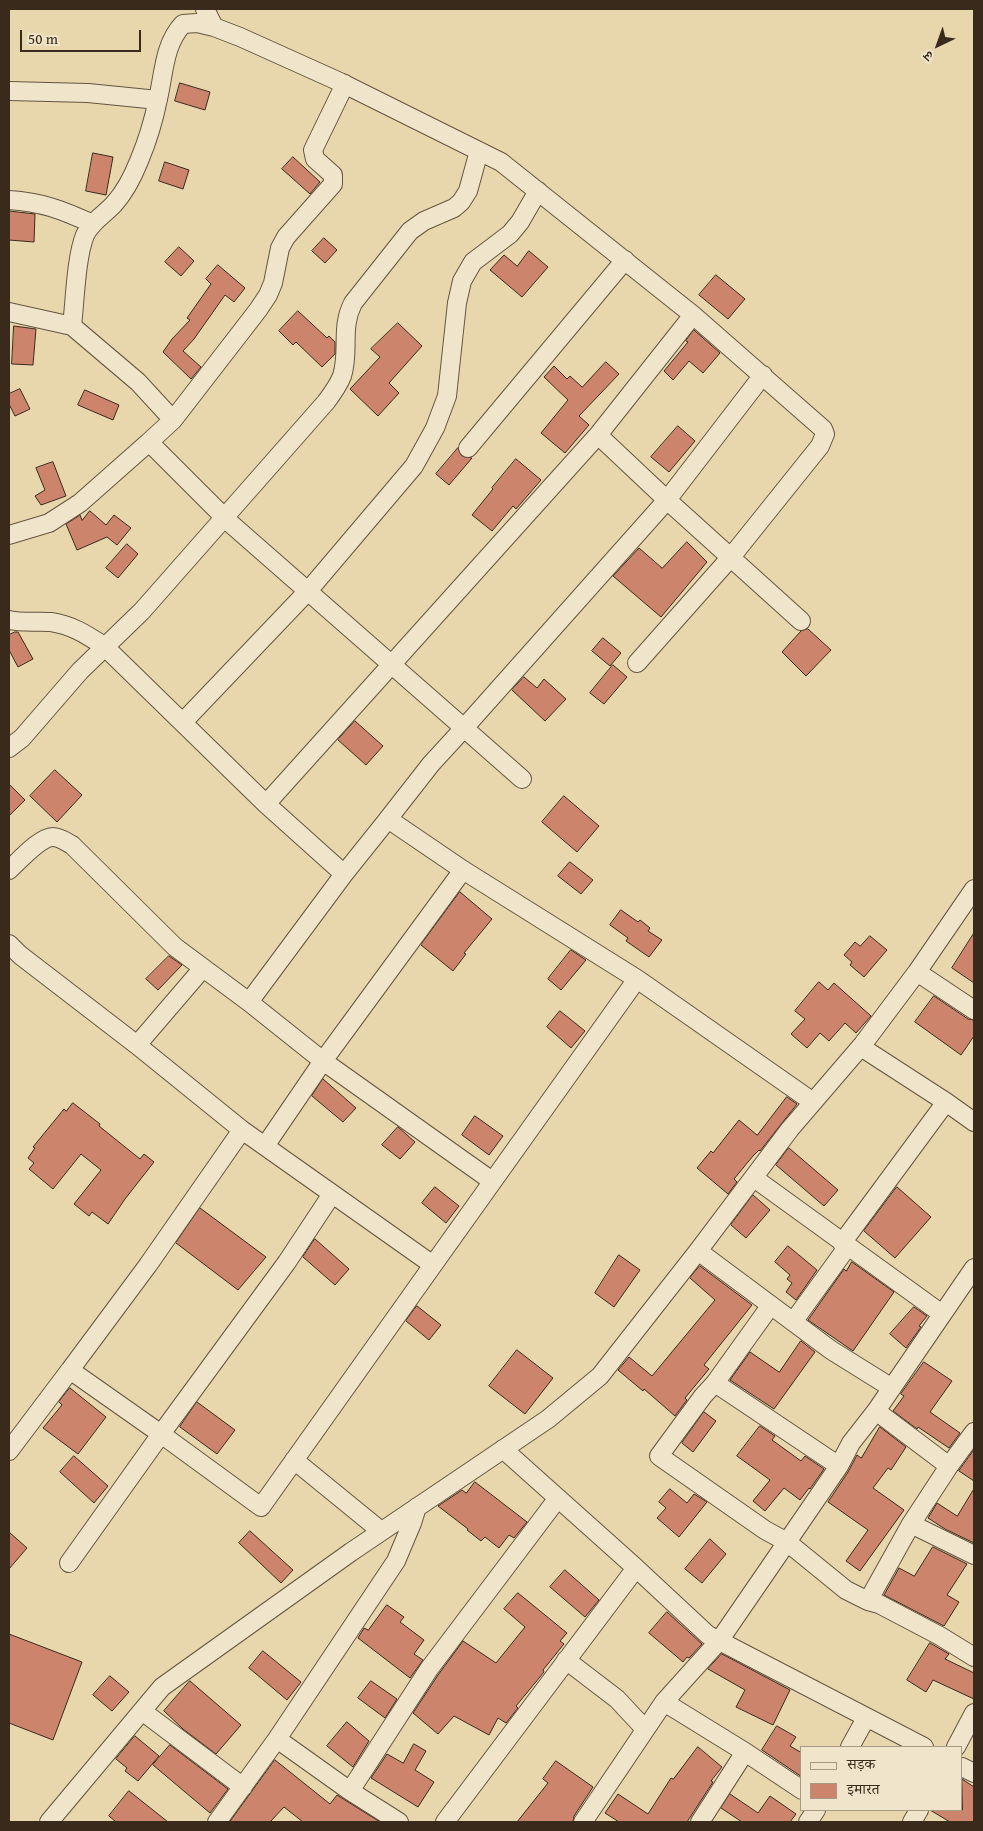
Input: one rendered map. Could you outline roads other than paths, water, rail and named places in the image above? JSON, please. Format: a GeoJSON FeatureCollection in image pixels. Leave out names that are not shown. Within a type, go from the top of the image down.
{"type":"FeatureCollection","features":[{"type":"Feature","properties":{"kind":"street"},"geometry":{"type":"LineString","coordinates":[[205,9],[214,27]]}},
{"type":"Feature","properties":{"kind":"street"},"geometry":{"type":"LineString","coordinates":[[72,326],[82,244],[86,233],[124,191],[140,160],[158,100],[165,60],[175,32],[183,24],[197,22],[214,27],[345,84],[501,162],[693,315],[819,425],[825,434],[820,446],[731,557],[637,663]]}},
{"type":"Feature","properties":{"kind":"street"},"geometry":{"type":"LineString","coordinates":[[9,536],[49,523],[80,503],[173,420],[268,295],[273,283],[280,248],[286,237],[333,184],[332,175],[315,159],[313,150],[345,84]]}},
{"type":"Feature","properties":{"kind":"street"},"geometry":{"type":"LineString","coordinates":[[9,91],[88,93],[158,100]]}},
{"type":"Feature","properties":{"kind":"street"},"geometry":{"type":"LineString","coordinates":[[9,748],[22,738],[104,646],[142,611],[326,402],[336,388],[342,374],[345,360],[345,325],[353,303],[410,231],[424,221],[454,208],[461,202],[468,191],[479,151]]}},
{"type":"Feature","properties":{"kind":"street"},"geometry":{"type":"LineString","coordinates":[[183,722],[308,592],[414,466],[435,428],[447,396],[457,303],[462,281],[473,262],[510,234],[520,222],[538,191]]}},
{"type":"Feature","properties":{"kind":"street"},"geometry":{"type":"LineString","coordinates":[[9,200],[42,204],[64,210],[93,224]]}},
{"type":"Feature","properties":{"kind":"street"},"geometry":{"type":"LineString","coordinates":[[468,448],[624,260]]}},
{"type":"Feature","properties":{"kind":"street"},"geometry":{"type":"LineString","coordinates":[[9,312],[72,326],[138,382],[173,420]]}},
{"type":"Feature","properties":{"kind":"street"},"geometry":{"type":"LineString","coordinates":[[266,804],[598,435],[693,315]]}},
{"type":"Feature","properties":{"kind":"street"},"geometry":{"type":"LineString","coordinates":[[249,1002],[344,874],[432,764],[667,500],[762,375]]}},
{"type":"Feature","properties":{"kind":"street"},"geometry":{"type":"LineString","coordinates":[[598,435],[801,621]]}},
{"type":"Feature","properties":{"kind":"street"},"geometry":{"type":"LineString","coordinates":[[149,442],[225,518],[522,779]]}},
{"type":"Feature","properties":{"kind":"street"},"geometry":{"type":"LineString","coordinates":[[9,620],[51,622],[66,625],[80,631],[104,646],[266,804],[344,874]]}},
{"type":"Feature","properties":{"kind":"street"},"geometry":{"type":"LineString","coordinates":[[9,633],[30,622]]}},
{"type":"Feature","properties":{"kind":"street"},"geometry":{"type":"LineString","coordinates":[[388,818],[463,870],[637,979],[813,1102]]}},
{"type":"Feature","properties":{"kind":"street"},"geometry":{"type":"LineString","coordinates":[[9,870],[43,840],[52,837],[60,838],[72,845],[175,947],[249,1002],[323,1061],[492,1181]]}},
{"type":"Feature","properties":{"kind":"street"},"geometry":{"type":"LineString","coordinates":[[265,1146],[323,1061],[463,870]]}},
{"type":"Feature","properties":{"kind":"street"},"geometry":{"type":"LineString","coordinates":[[49,1822],[162,1687],[381,1531],[548,1419],[600,1376],[790,1129],[860,1047],[972,896]]}},
{"type":"Feature","properties":{"kind":"street"},"geometry":{"type":"LineString","coordinates":[[9,944],[20,955],[242,1130],[432,1265]]}},
{"type":"Feature","properties":{"kind":"street"},"geometry":{"type":"LineString","coordinates":[[136,1045],[203,968]]}},
{"type":"Feature","properties":{"kind":"street"},"geometry":{"type":"LineString","coordinates":[[917,972],[974,1010]]}},
{"type":"Feature","properties":{"kind":"street"},"geometry":{"type":"LineString","coordinates":[[70,1370],[261,1507],[637,979]]}},
{"type":"Feature","properties":{"kind":"street"},"geometry":{"type":"LineString","coordinates":[[860,1047],[974,1122]]}},
{"type":"Feature","properties":{"kind":"street"},"geometry":{"type":"LineString","coordinates":[[793,1322],[845,1244],[946,1102]]}},
{"type":"Feature","properties":{"kind":"street"},"geometry":{"type":"LineString","coordinates":[[9,1451],[148,1265],[242,1130]]}},
{"type":"Feature","properties":{"kind":"street"},"geometry":{"type":"LineString","coordinates":[[754,1178],[942,1314]]}},
{"type":"Feature","properties":{"kind":"street"},"geometry":{"type":"LineString","coordinates":[[69,1563],[287,1262],[332,1194]]}},
{"type":"Feature","properties":{"kind":"street"},"geometry":{"type":"LineString","coordinates":[[698,1251],[831,1350],[892,1388]]}},
{"type":"Feature","properties":{"kind":"street"},"geometry":{"type":"LineString","coordinates":[[583,1822],[664,1702],[720,1641],[839,1466],[851,1443],[876,1411],[974,1268]]}},
{"type":"Feature","properties":{"kind":"street"},"geometry":{"type":"LineString","coordinates":[[771,1305],[659,1456],[765,1530],[786,1542],[846,1590],[868,1601],[879,1604],[940,1636],[974,1657]]}},
{"type":"Feature","properties":{"kind":"street"},"geometry":{"type":"LineString","coordinates":[[715,1382],[839,1466]]}},
{"type":"Feature","properties":{"kind":"street"},"geometry":{"type":"LineString","coordinates":[[876,1411],[949,1466]]}},
{"type":"Feature","properties":{"kind":"street"},"geometry":{"type":"LineString","coordinates":[[868,1601],[911,1524],[974,1432]]}},
{"type":"Feature","properties":{"kind":"street"},"geometry":{"type":"LineString","coordinates":[[503,1449],[708,1634],[922,1746]]}},
{"type":"Feature","properties":{"kind":"street"},"geometry":{"type":"LineString","coordinates":[[294,1460],[381,1531]]}},
{"type":"Feature","properties":{"kind":"street"},"geometry":{"type":"LineString","coordinates":[[350,1791],[429,1669],[558,1498]]}},
{"type":"Feature","properties":{"kind":"street"},"geometry":{"type":"LineString","coordinates":[[218,1822],[278,1739],[396,1561],[412,1523],[416,1507]]}},
{"type":"Feature","properties":{"kind":"street"},"geometry":{"type":"LineString","coordinates":[[911,1524],[974,1555]]}},
{"type":"Feature","properties":{"kind":"street"},"geometry":{"type":"LineString","coordinates":[[445,1822],[636,1568]]}},
{"type":"Feature","properties":{"kind":"street"},"geometry":{"type":"LineString","coordinates":[[566,1660],[617,1699],[645,1729]]}},
{"type":"Feature","properties":{"kind":"street"},"geometry":{"type":"LineString","coordinates":[[664,1702],[800,1789]]}},
{"type":"Feature","properties":{"kind":"street"},"geometry":{"type":"LineString","coordinates":[[142,1711],[243,1787]]}},
{"type":"Feature","properties":{"kind":"street"},"geometry":{"type":"LineString","coordinates":[[957,1746],[974,1713]]}},
{"type":"Feature","properties":{"kind":"street"},"geometry":{"type":"LineString","coordinates":[[851,1746],[866,1718]]}},
{"type":"Feature","properties":{"kind":"street"},"geometry":{"type":"LineString","coordinates":[[278,1739],[350,1791],[400,1822]]}},
{"type":"Feature","properties":{"kind":"street"},"geometry":{"type":"LineString","coordinates":[[700,1822],[745,1752]]}},
{"type":"Feature","properties":{"kind":"street"},"geometry":{"type":"LineString","coordinates":[[808,1822],[815,1811]]}}]}
